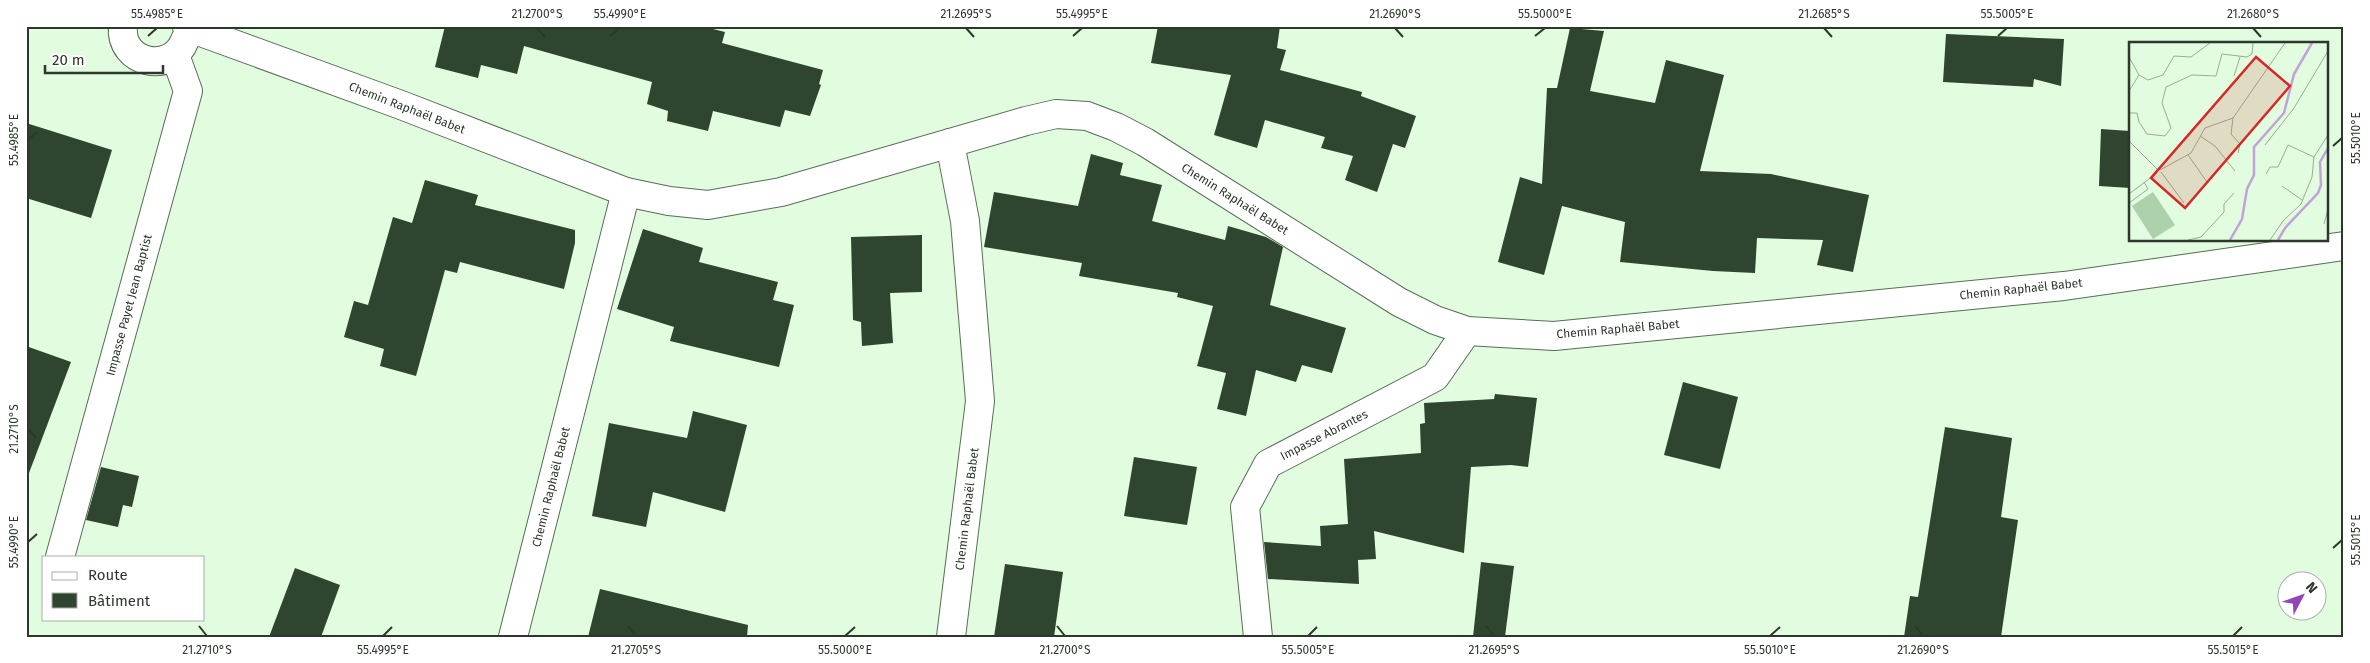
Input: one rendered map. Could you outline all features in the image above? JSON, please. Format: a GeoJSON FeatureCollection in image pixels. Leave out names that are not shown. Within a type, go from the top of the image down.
{"type":"FeatureCollection","features":[{"type":"Feature","properties":{"kind":"street"},"geometry":{"type":"LineString","coordinates":[[121,27],[129,50],[146,61],[156,63],[175,55],[182,47],[187,27]]}},
{"type":"Feature","properties":{"kind":"street","name":"Chemin Raphaël Babet"},"geometry":{"type":"LineString","coordinates":[[187,27],[410,109],[626,192],[669,201],[708,205],[781,192],[1056,114],[1087,116],[1145,142],[1398,302],[1435,320],[1467,331],[1563,335],[2064,286],[2344,246]]}},
{"type":"Feature","properties":{"kind":"street","name":"Impasse Payet Jean Baptist"},"geometry":{"type":"LineString","coordinates":[[60,556],[188,91],[175,55]]}},
{"type":"Feature","properties":{"kind":"street","name":"Chemin Raphaël Babet"},"geometry":{"type":"LineString","coordinates":[[950,143],[965,221],[980,401],[950,637]]}},
{"type":"Feature","properties":{"kind":"street","name":"Chemin Raphaël Babet"},"geometry":{"type":"LineString","coordinates":[[513,637],[626,192]]}},
{"type":"Feature","properties":{"kind":"street","name":"Impasse Abrantes"},"geometry":{"type":"LineString","coordinates":[[1258,637],[1245,507],[1268,464],[1435,377],[1467,331]]}},
{"type":"Feature","properties":{"kind":"building"},"geometry":{"type":"Polygon","coordinates":[[[445,26],[701,26],[725,32],[722,43],[823,70],[819,84],[821,85],[810,116],[785,110],[780,127],[713,111],[708,131],[667,121],[668,111],[647,104],[652,82],[524,46],[517,74],[481,65],[478,78],[435,67],[445,26]]]}},
{"type":"Feature","properties":{"kind":"building"},"geometry":{"type":"Polygon","coordinates":[[[1158,26],[1280,26],[1277,48],[1286,50],[1280,70],[1362,92],[1361,96],[1416,116],[1405,148],[1393,144],[1377,192],[1345,180],[1353,156],[1321,148],[1325,137],[1265,120],[1257,148],[1214,135],[1231,75],[1151,63],[1158,26]]]}},
{"type":"Feature","properties":{"kind":"building"},"geometry":{"type":"Polygon","coordinates":[[[1570,28],[1604,31],[1590,91],[1655,103],[1666,60],[1724,75],[1700,171],[1771,174],[1869,195],[1853,272],[1817,265],[1823,240],[1757,238],[1755,273],[1620,262],[1625,222],[1562,206],[1544,275],[1498,262],[1520,177],[1542,184],[1547,88],[1557,88],[1570,28]]]}},
{"type":"Feature","properties":{"kind":"building"},"geometry":{"type":"Polygon","coordinates":[[[1946,34],[2064,39],[2061,86],[2034,79],[2033,87],[1943,82],[1946,34]]]}},
{"type":"Feature","properties":{"kind":"building"},"geometry":{"type":"Polygon","coordinates":[[[26,123],[112,150],[91,218],[26,198],[26,123]]]}},
{"type":"Feature","properties":{"kind":"building"},"geometry":{"type":"Polygon","coordinates":[[[2101,129],[2129,131],[2129,188],[2099,186],[2101,129]]]}},
{"type":"Feature","properties":{"kind":"building"},"geometry":{"type":"Polygon","coordinates":[[[1091,154],[1123,163],[1120,175],[1162,185],[1152,221],[1225,240],[1228,226],[1266,237],[1283,247],[1270,305],[1346,328],[1332,373],[1302,365],[1296,382],[1256,370],[1246,416],[1217,409],[1226,373],[1197,366],[1213,306],[1177,297],[1178,293],[1079,276],[1082,263],[984,247],[994,192],[1078,206],[1091,154]]]}},
{"type":"Feature","properties":{"kind":"building"},"geometry":{"type":"Polygon","coordinates":[[[425,180],[478,195],[475,205],[575,230],[575,243],[564,289],[460,262],[457,273],[445,270],[416,376],[380,366],[384,349],[344,337],[354,301],[368,305],[393,217],[412,223],[425,180]]]}},
{"type":"Feature","properties":{"kind":"building"},"geometry":{"type":"Polygon","coordinates":[[[643,229],[703,248],[699,262],[778,282],[773,300],[794,305],[779,367],[670,341],[674,327],[617,309],[643,229]]]}},
{"type":"Feature","properties":{"kind":"building"},"geometry":{"type":"Polygon","coordinates":[[[922,235],[922,292],[890,293],[893,343],[862,346],[861,322],[853,320],[851,237],[922,235]]]}},
{"type":"Feature","properties":{"kind":"building"},"geometry":{"type":"Polygon","coordinates":[[[26,346],[71,362],[29,473],[26,473],[26,346]]]}},
{"type":"Feature","properties":{"kind":"building"},"geometry":{"type":"Polygon","coordinates":[[[1683,382],[1738,397],[1720,469],[1664,455],[1683,382]]]}},
{"type":"Feature","properties":{"kind":"building"},"geometry":{"type":"Polygon","coordinates":[[[1495,394],[1537,398],[1528,467],[1511,465],[1471,467],[1464,553],[1374,531],[1376,559],[1358,560],[1359,584],[1268,579],[1264,542],[1321,546],[1320,526],[1348,524],[1344,459],[1421,453],[1420,424],[1425,423],[1424,403],[1494,399],[1495,394]]]}},
{"type":"Feature","properties":{"kind":"building"},"geometry":{"type":"Polygon","coordinates":[[[693,411],[747,425],[725,512],[653,492],[646,527],[592,516],[609,423],[687,438],[693,411]]]}},
{"type":"Feature","properties":{"kind":"building"},"geometry":{"type":"Polygon","coordinates":[[[1945,427],[2012,438],[2001,517],[2018,520],[2001,637],[1904,637],[1910,596],[1918,597],[1945,427]]]}},
{"type":"Feature","properties":{"kind":"building"},"geometry":{"type":"Polygon","coordinates":[[[1134,457],[1197,467],[1187,525],[1124,516],[1134,457]]]}},
{"type":"Feature","properties":{"kind":"building"},"geometry":{"type":"Polygon","coordinates":[[[101,467],[139,476],[132,507],[123,505],[118,527],[86,520],[101,467]]]}},
{"type":"Feature","properties":{"kind":"building"},"geometry":{"type":"Polygon","coordinates":[[[1481,562],[1514,566],[1505,637],[1473,637],[1481,562]]]}},
{"type":"Feature","properties":{"kind":"building"},"geometry":{"type":"Polygon","coordinates":[[[1005,564],[1063,572],[1054,637],[994,637],[1005,564]]]}},
{"type":"Feature","properties":{"kind":"building"},"geometry":{"type":"Polygon","coordinates":[[[295,568],[340,585],[321,637],[269,637],[295,568]]]}},
{"type":"Feature","properties":{"kind":"building"},"geometry":{"type":"Polygon","coordinates":[[[600,589],[748,625],[747,637],[588,637],[600,589]]]}}]}
